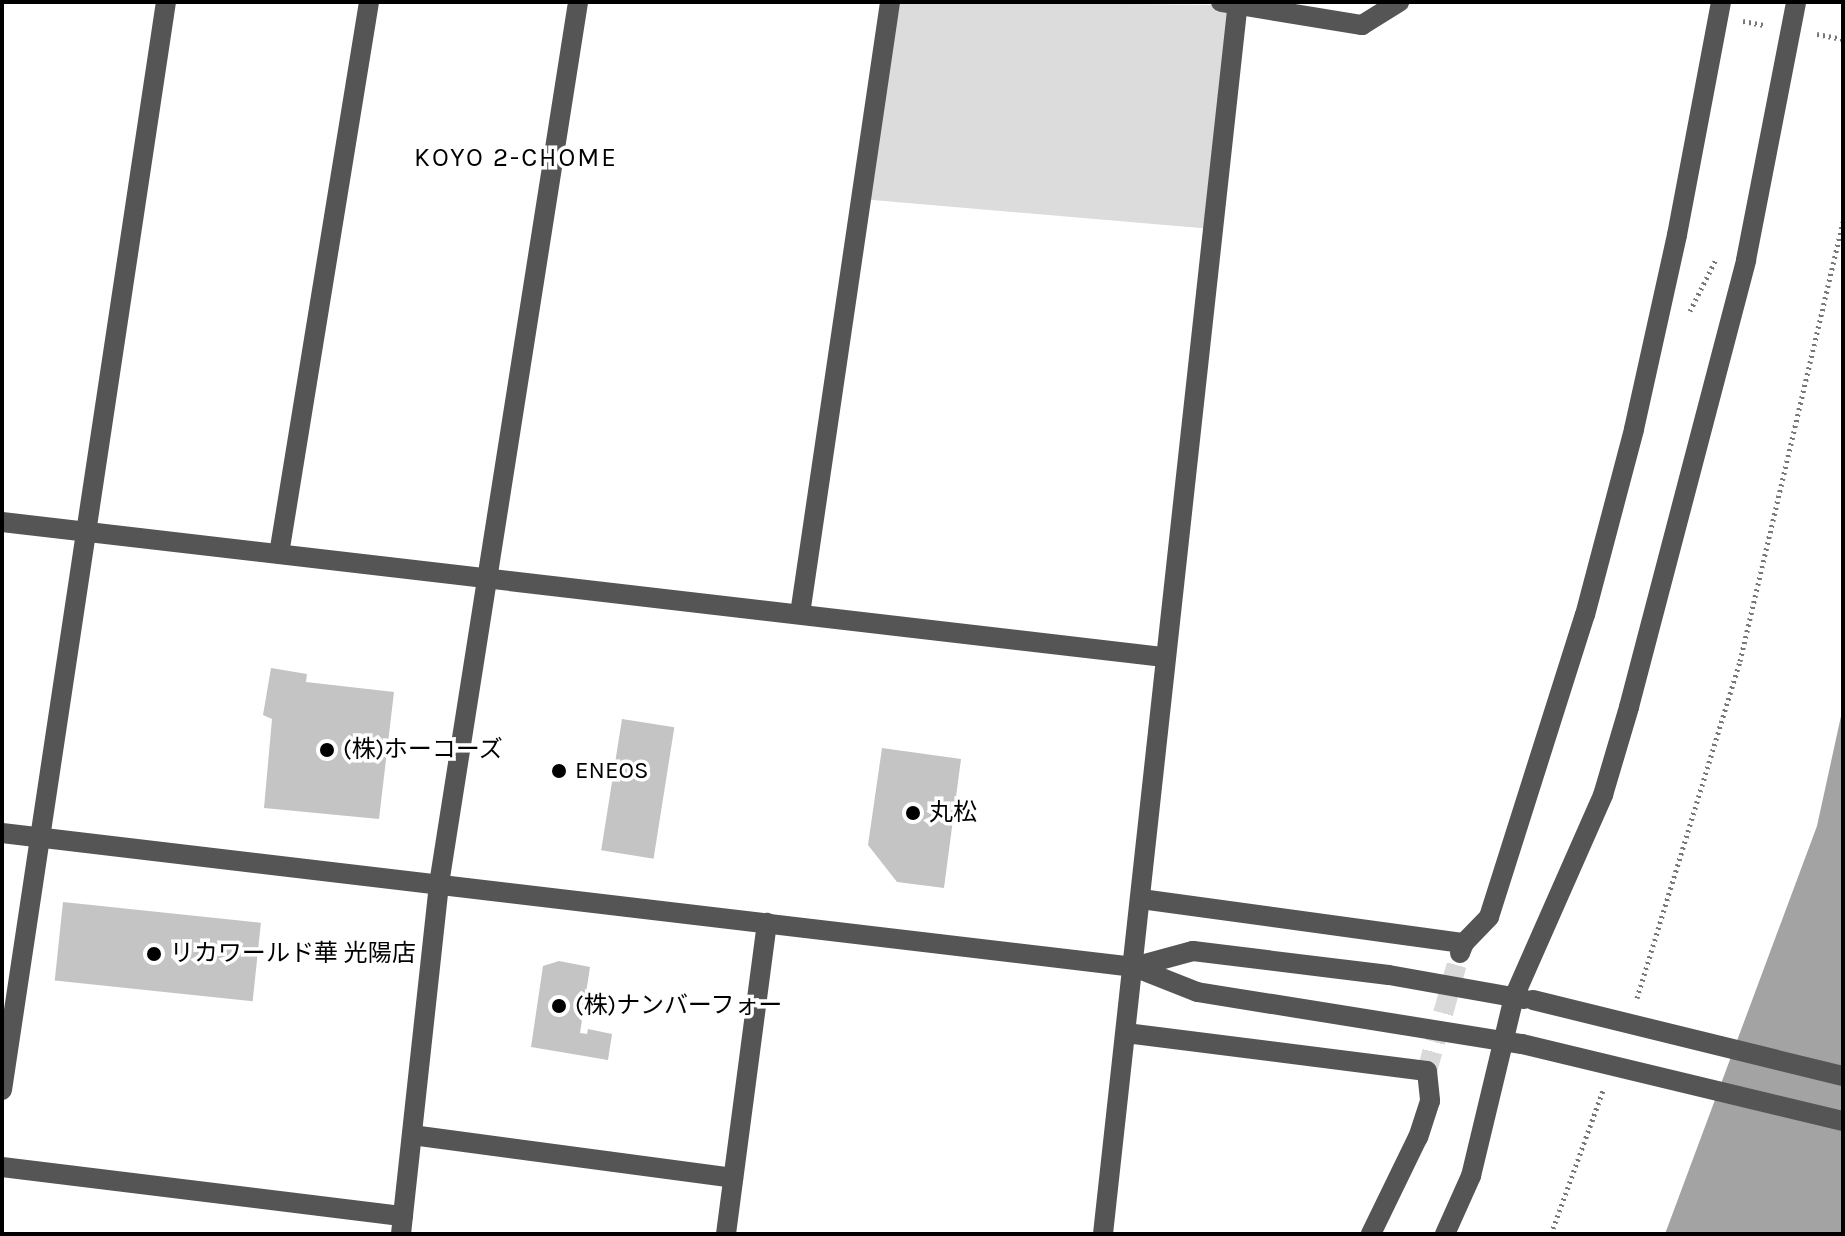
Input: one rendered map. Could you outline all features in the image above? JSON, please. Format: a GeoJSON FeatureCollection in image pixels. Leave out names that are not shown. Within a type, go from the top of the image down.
{"type":"FeatureCollection","features":[{"type":"Feature","properties":{"kind":"street"},"geometry":{"type":"LineString","coordinates":[[2,1090],[166,2]]}},
{"type":"Feature","properties":{"kind":"street"},"geometry":{"type":"LineString","coordinates":[[279,554],[369,2]]}},
{"type":"Feature","properties":{"kind":"street"},"geometry":{"type":"LineString","coordinates":[[2,1167],[402,1225],[439,884],[578,2]]}},
{"type":"Feature","properties":{"kind":"street"},"geometry":{"type":"LineString","coordinates":[[800,614],[890,2]]}},
{"type":"Feature","properties":{"kind":"street"},"geometry":{"type":"LineString","coordinates":[[1103,1234],[1134,967],[1232,3],[1362,25],[1399,2]]}},
{"type":"Feature","properties":{"kind":"street"},"geometry":{"type":"LineString","coordinates":[[1141,899],[1462,948],[1489,917],[1585,615],[1634,429],[1677,235],[1721,2]]}},
{"type":"Feature","properties":{"kind":"street"},"geometry":{"type":"LineString","coordinates":[[1445,1234],[1471,1176],[1513,1042],[1523,999],[1603,795],[1629,707],[1746,260],[1796,2]]}},
{"type":"Feature","properties":{"kind":"street"},"geometry":{"type":"LineString","coordinates":[[2,522],[1164,657]]}},
{"type":"Feature","properties":{"kind":"street"},"geometry":{"type":"LineString","coordinates":[[2,833],[1134,967],[1197,992],[1513,1042],[1843,1121]]}},
{"type":"Feature","properties":{"kind":"street"},"geometry":{"type":"LineString","coordinates":[[726,1234],[767,923]]}},
{"type":"Feature","properties":{"kind":"street"},"geometry":{"type":"LineString","coordinates":[[1134,967],[1193,951],[1389,975],[1523,999],[1843,1076]]}},
{"type":"Feature","properties":{"kind":"street"},"geometry":{"type":"LineString","coordinates":[[1126,1033],[1427,1071],[1430,1101],[1418,1137],[1371,1234]]}},
{"type":"Feature","properties":{"kind":"street"},"geometry":{"type":"LineString","coordinates":[[412,1135],[733,1178]]}},
{"type":"Feature","properties":{"kind":"path"},"geometry":{"type":"LineString","coordinates":[[1634,1007],[1740,661],[1843,222]]}},
{"type":"Feature","properties":{"kind":"path"},"geometry":{"type":"LineString","coordinates":[[1690,313],[1717,257]]}},
{"type":"Feature","properties":{"kind":"path"},"geometry":{"type":"LineString","coordinates":[[1551,1234],[1606,1082]]}},
{"type":"Feature","properties":{"kind":"shaded area"},"geometry":{"type":"Polygon","coordinates":[[[890,2],[1238,5],[1212,229],[861,199],[890,2]]]}},
{"type":"Feature","properties":{"kind":"shaded area"},"geometry":{"type":"Polygon","coordinates":[[[1843,707],[1843,1234],[1665,1234],[1817,826],[1843,707]]]}},
{"type":"Feature","properties":{"kind":"building"},"geometry":{"type":"Polygon","coordinates":[[[271,668],[307,674],[306,682],[394,692],[379,819],[264,808],[272,719],[263,715],[271,668]]]}},
{"type":"Feature","properties":{"kind":"building"},"geometry":{"type":"Polygon","coordinates":[[[622,719],[674,727],[654,859],[601,850],[622,719]]]}},
{"type":"Feature","properties":{"kind":"building"},"geometry":{"type":"Polygon","coordinates":[[[882,748],[961,759],[944,888],[897,882],[868,845],[882,748]]]}},
{"type":"Feature","properties":{"kind":"building"},"geometry":{"type":"Polygon","coordinates":[[[63,902],[261,923],[253,1001],[55,981],[63,902]]]}},
{"type":"Feature","properties":{"kind":"building"},"geometry":{"type":"Polygon","coordinates":[[[559,961],[590,967],[580,1033],[587,1034],[588,1029],[612,1034],[608,1060],[531,1047],[543,966],[559,961]]]}},
{"type":"Feature","properties":{"kind":"tunnel"},"geometry":{"type":"LineString","coordinates":[[1427,1071],[1460,953]]}},
{"type":"Feature","properties":{"kind":"place","name":"(株)ホーコーズ"},"geometry":{"type":"Point","coordinates":[327,750]}},
{"type":"Feature","properties":{"kind":"place","name":"ENEOS"},"geometry":{"type":"Point","coordinates":[559,771]}},
{"type":"Feature","properties":{"kind":"place","name":"丸松"},"geometry":{"type":"Point","coordinates":[913,813]}},
{"type":"Feature","properties":{"kind":"place","name":"リカワールド華 光陽店"},"geometry":{"type":"Point","coordinates":[154,954]}},
{"type":"Feature","properties":{"kind":"place","name":"(株)ナンバーフォー"},"geometry":{"type":"Point","coordinates":[559,1006]}},
{"type":"Feature","properties":{"kind":"district","name":"KOYO 2-CHOME"},"geometry":{"type":"Point","coordinates":[516,158]}}]}
